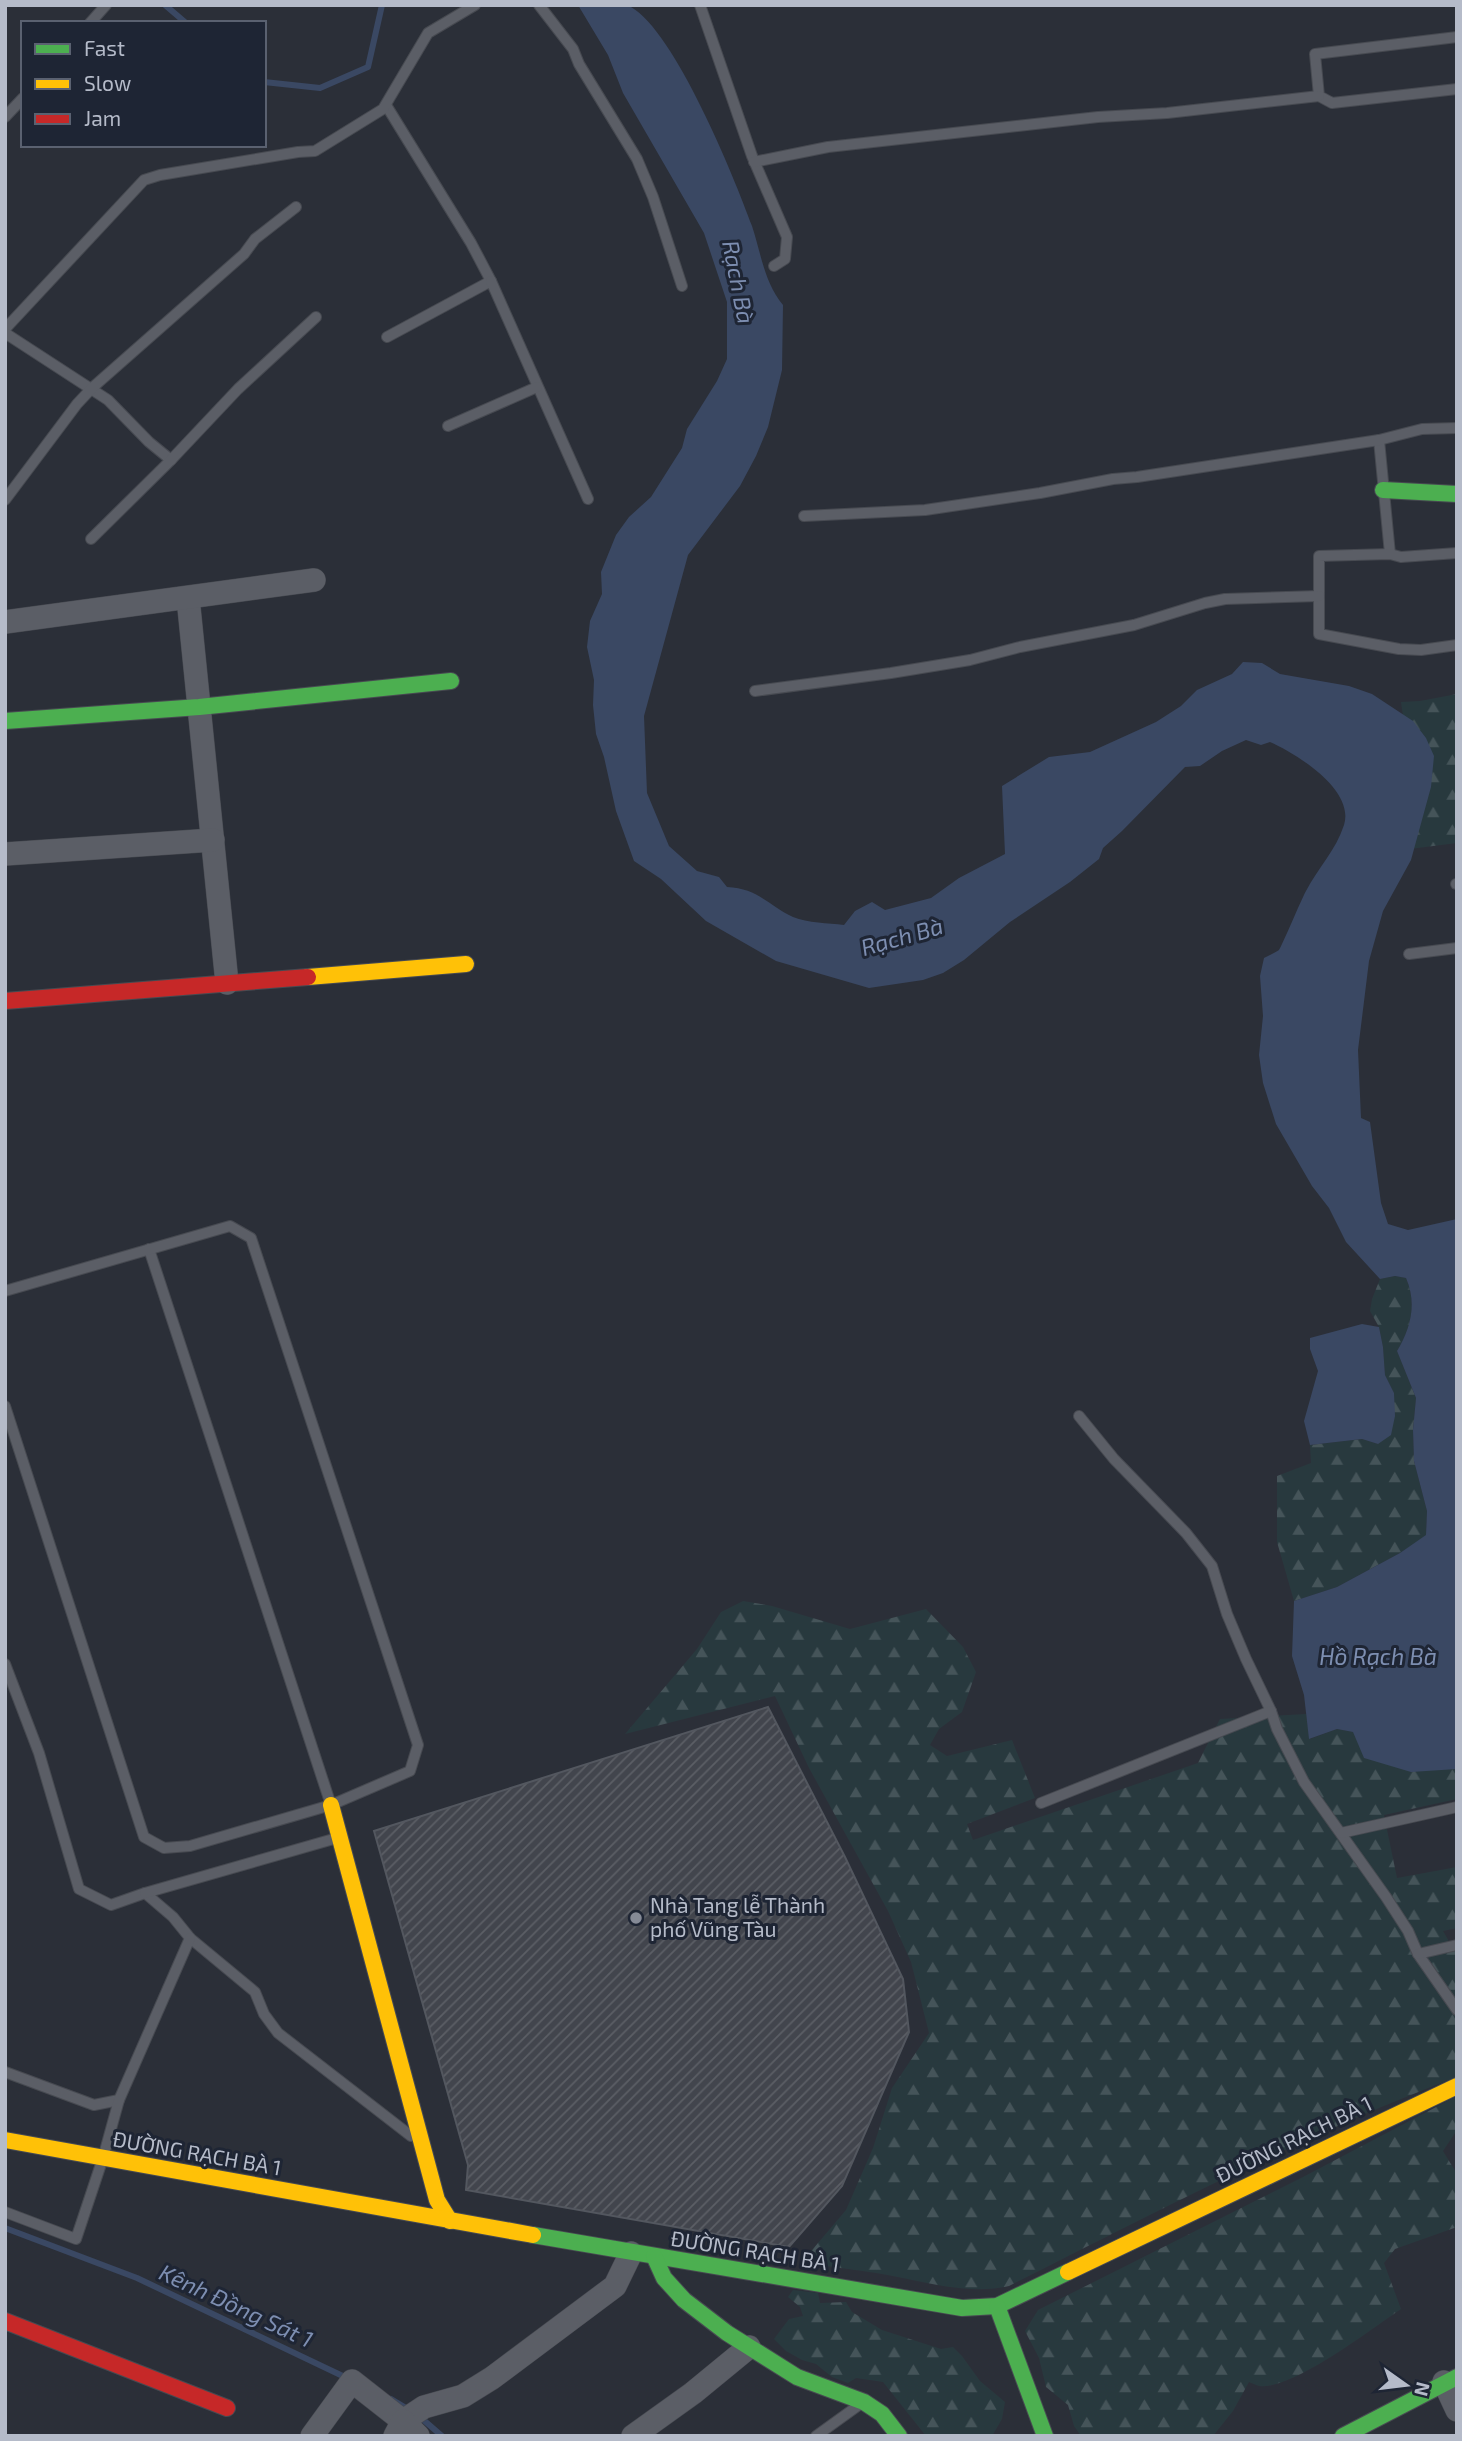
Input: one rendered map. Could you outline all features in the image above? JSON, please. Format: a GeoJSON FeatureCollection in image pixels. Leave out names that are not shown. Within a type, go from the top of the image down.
{"type":"FeatureCollection","features":[{"type":"Feature","properties":{"kind":"street"},"geometry":{"type":"LineString","coordinates":[[1383,490],[1457,494]]}},
{"type":"Feature","properties":{"kind":"street"},"geometry":{"type":"LineString","coordinates":[[5,622],[314,580]]}},
{"type":"Feature","properties":{"kind":"street"},"geometry":{"type":"LineString","coordinates":[[188,598],[227,983]]}},
{"type":"Feature","properties":{"kind":"street"},"geometry":{"type":"LineString","coordinates":[[5,721],[199,707],[451,681]]}},
{"type":"Feature","properties":{"kind":"street"},"geometry":{"type":"LineString","coordinates":[[5,855],[213,840]]}},
{"type":"Feature","properties":{"kind":"street"},"geometry":{"type":"LineString","coordinates":[[5,1001],[467,964]]}},
{"type":"Feature","properties":{"kind":"street"},"geometry":{"type":"LineString","coordinates":[[331,1805],[436,2200],[450,2221]]}},
{"type":"Feature","properties":{"kind":"street","name":"ĐƯỜNG RẠCH BÀ 1"},"geometry":{"type":"LineString","coordinates":[[5,2140],[643,2255],[962,2308],[997,2306],[1457,2086]]}},
{"type":"Feature","properties":{"kind":"street"},"geometry":{"type":"LineString","coordinates":[[312,2436],[352,2381],[411,2423],[463,2396],[492,2378],[615,2286],[643,2255],[684,2300],[749,2347],[797,2377],[864,2402],[881,2414],[900,2436]]}},
{"type":"Feature","properties":{"kind":"street"},"geometry":{"type":"LineString","coordinates":[[997,2306],[1045,2436]]}},
{"type":"Feature","properties":{"kind":"street"},"geometry":{"type":"LineString","coordinates":[[5,2321],[227,2409]]}},
{"type":"Feature","properties":{"kind":"street"},"geometry":{"type":"LineString","coordinates":[[633,2436],[693,2393],[749,2347]]}},
{"type":"Feature","properties":{"kind":"street"},"geometry":{"type":"LineString","coordinates":[[1343,2436],[1451,2379],[1457,2410]]}},
{"type":"Feature","properties":{"kind":"lane"},"geometry":{"type":"LineString","coordinates":[[92,21],[106,5]]}},
{"type":"Feature","properties":{"kind":"lane"},"geometry":{"type":"LineString","coordinates":[[171,460],[149,442],[108,400],[5,331],[144,180],[160,175],[315,151],[383,109],[428,33],[475,5]]}},
{"type":"Feature","properties":{"kind":"lane"},"geometry":{"type":"LineString","coordinates":[[539,5],[573,49],[579,64],[637,159],[653,197],[682,286]]}},
{"type":"Feature","properties":{"kind":"lane"},"geometry":{"type":"LineString","coordinates":[[701,5],[754,162],[787,237],[785,259],[774,266]]}},
{"type":"Feature","properties":{"kind":"lane"},"geometry":{"type":"LineString","coordinates":[[1319,96],[1315,54],[1457,37]]}},
{"type":"Feature","properties":{"kind":"lane"},"geometry":{"type":"LineString","coordinates":[[754,162],[828,147],[1098,117],[1167,113],[1319,96],[1332,103],[1457,89]]}},
{"type":"Feature","properties":{"kind":"lane"},"geometry":{"type":"LineString","coordinates":[[5,117],[21,100]]}},
{"type":"Feature","properties":{"kind":"lane"},"geometry":{"type":"LineString","coordinates":[[386,105],[471,243],[491,281],[588,499]]}},
{"type":"Feature","properties":{"kind":"lane"},"geometry":{"type":"LineString","coordinates":[[5,500],[92,388],[244,254],[255,239],[296,207]]}},
{"type":"Feature","properties":{"kind":"lane"},"geometry":{"type":"LineString","coordinates":[[387,337],[491,281]]}},
{"type":"Feature","properties":{"kind":"lane"},"geometry":{"type":"LineString","coordinates":[[91,539],[238,389],[316,317]]}},
{"type":"Feature","properties":{"kind":"lane"},"geometry":{"type":"LineString","coordinates":[[448,426],[537,387]]}},
{"type":"Feature","properties":{"kind":"lane"},"geometry":{"type":"LineString","coordinates":[[804,516],[925,510],[1040,493],[1113,478],[1137,477],[1378,440],[1422,429],[1457,428]]}},
{"type":"Feature","properties":{"kind":"lane"},"geometry":{"type":"LineString","coordinates":[[1378,440],[1390,554]]}},
{"type":"Feature","properties":{"kind":"lane"},"geometry":{"type":"LineString","coordinates":[[1457,553],[1401,557],[1390,554],[1319,556],[1319,634],[1410,650],[1457,645]]}},
{"type":"Feature","properties":{"kind":"lane"},"geometry":{"type":"LineString","coordinates":[[755,691],[971,660],[1020,646],[1134,625],[1225,599],[1320,596]]}},
{"type":"Feature","properties":{"kind":"lane"},"geometry":{"type":"LineString","coordinates":[[1409,954],[1457,948]]}},
{"type":"Feature","properties":{"kind":"lane"},"geometry":{"type":"LineString","coordinates":[[5,1291],[230,1226],[251,1238],[418,1745],[410,1771],[331,1805],[190,1846],[164,1848],[144,1838],[5,1406]]}},
{"type":"Feature","properties":{"kind":"lane"},"geometry":{"type":"LineString","coordinates":[[149,1249],[331,1805]]}},
{"type":"Feature","properties":{"kind":"lane"},"geometry":{"type":"LineString","coordinates":[[1079,1416],[1114,1458],[1186,1533],[1212,1566],[1227,1614],[1272,1711],[1277,1729],[1304,1782],[1408,1931],[1418,1954],[1457,2010]]}},
{"type":"Feature","properties":{"kind":"lane"},"geometry":{"type":"LineString","coordinates":[[5,1664],[40,1753],[79,1889],[111,1905],[340,1837]]}},
{"type":"Feature","properties":{"kind":"lane"},"geometry":{"type":"LineString","coordinates":[[1041,1803],[1272,1711]]}},
{"type":"Feature","properties":{"kind":"lane"},"geometry":{"type":"LineString","coordinates":[[1341,1833],[1457,1807]]}},
{"type":"Feature","properties":{"kind":"lane"},"geometry":{"type":"LineString","coordinates":[[145,1893],[173,1917],[190,1938],[255,1992],[264,2014],[278,2033],[423,2144]]}},
{"type":"Feature","properties":{"kind":"lane"},"geometry":{"type":"LineString","coordinates":[[5,2212],[76,2239],[119,2100],[190,1938]]}},
{"type":"Feature","properties":{"kind":"lane"},"geometry":{"type":"LineString","coordinates":[[1418,1954],[1457,1945]]}},
{"type":"Feature","properties":{"kind":"lane"},"geometry":{"type":"LineString","coordinates":[[5,2071],[94,2105],[119,2100]]}},
{"type":"Feature","properties":{"kind":"lane"},"geometry":{"type":"LineString","coordinates":[[816,2436],[864,2402]]}},
{"type":"Feature","properties":{"kind":"green space"},"geometry":{"type":"Polygon","coordinates":[[[1457,694],[1457,843],[1394,851],[1408,751],[1401,702],[1457,694]]]}},
{"type":"Feature","properties":{"kind":"green space"},"geometry":{"type":"Polygon","coordinates":[[[1395,1276],[1406,1278],[1411,1297],[1409,1325],[1397,1351],[1416,1398],[1414,1461],[1427,1511],[1426,1536],[1337,1587],[1294,1601],[1277,1542],[1277,1476],[1311,1463],[1310,1445],[1362,1439],[1378,1444],[1394,1393],[1385,1375],[1379,1327],[1370,1311],[1380,1279],[1395,1276]]]}},
{"type":"Feature","properties":{"kind":"green space"},"geometry":{"type":"Polygon","coordinates":[[[743,1601],[772,1606],[850,1629],[926,1609],[963,1647],[976,1672],[962,1712],[939,1729],[930,1745],[947,1756],[1012,1740],[1035,1798],[967,1824],[973,1840],[1198,1763],[1220,1719],[1306,1714],[1310,1739],[1337,1729],[1353,1732],[1457,1769],[1457,1799],[1384,1815],[1397,1878],[1457,1867],[1457,1928],[1443,1931],[1457,1955],[1457,2077],[1286,2149],[1009,2286],[992,2289],[959,2288],[801,2263],[846,2210],[873,2148],[892,2088],[929,2033],[911,1962],[888,1911],[809,1768],[775,1696],[625,1734],[697,1649],[721,1612],[743,1601]]]}},
{"type":"Feature","properties":{"kind":"green space"},"geometry":{"type":"Polygon","coordinates":[[[1457,2096],[1457,2130],[1443,2151],[1457,2174],[1457,2227],[1395,2249],[1384,2263],[1401,2309],[1352,2343],[1291,2379],[1259,2386],[1249,2382],[1233,2411],[1213,2436],[1081,2436],[1074,2426],[1068,2405],[1046,2387],[1039,2358],[1025,2331],[1038,2310],[1457,2096]]]}},
{"type":"Feature","properties":{"kind":"green space"},"geometry":{"type":"Polygon","coordinates":[[[793,2290],[818,2293],[820,2303],[846,2302],[852,2312],[882,2330],[941,2349],[953,2347],[980,2381],[1005,2402],[1002,2419],[992,2436],[926,2436],[883,2382],[856,2378],[848,2383],[832,2377],[816,2364],[786,2351],[774,2339],[789,2319],[803,2316],[800,2307],[788,2297],[793,2290]]]}},
{"type":"Feature","properties":{"kind":"water","name":"Hồ Rạch Bà"},"geometry":{"type":"Polygon","coordinates":[[[578,5],[627,5],[648,22],[666,45],[701,107],[732,174],[752,226],[767,277],[783,305],[782,370],[768,427],[740,486],[688,555],[644,716],[647,793],[669,846],[697,871],[719,877],[727,887],[746,890],[793,917],[844,925],[855,911],[872,902],[885,910],[931,898],[959,878],[1005,854],[1002,786],[1049,757],[1090,752],[1156,722],[1181,706],[1197,690],[1232,674],[1243,662],[1262,663],[1280,674],[1349,686],[1372,694],[1413,721],[1426,738],[1434,756],[1431,787],[1411,860],[1383,911],[1369,961],[1358,1050],[1361,1118],[1370,1122],[1381,1203],[1388,1224],[1408,1230],[1457,1219],[1457,1769],[1411,1772],[1364,1758],[1353,1732],[1337,1729],[1309,1739],[1304,1695],[1292,1656],[1294,1601],[1337,1587],[1400,1553],[1426,1535],[1427,1511],[1414,1461],[1416,1398],[1397,1351],[1411,1315],[1411,1297],[1406,1278],[1395,1276],[1380,1279],[1346,1242],[1329,1208],[1312,1186],[1276,1124],[1263,1083],[1259,1055],[1263,1016],[1260,976],[1264,958],[1279,950],[1306,891],[1344,825],[1345,812],[1333,787],[1308,764],[1270,742],[1261,745],[1246,740],[1222,751],[1200,766],[1185,767],[1103,848],[1099,859],[1010,922],[964,960],[943,973],[923,980],[869,988],[776,961],[706,921],[661,879],[634,861],[616,811],[596,734],[594,680],[587,647],[590,621],[602,594],[601,572],[616,535],[629,517],[651,497],[682,448],[687,429],[717,381],[727,359],[727,302],[704,233],[623,93],[608,55],[578,5]]]}},
{"type":"Feature","properties":{"kind":"water"},"geometry":{"type":"Polygon","coordinates":[[[1362,1324],[1379,1327],[1385,1375],[1394,1393],[1395,1416],[1391,1435],[1378,1444],[1362,1439],[1310,1445],[1304,1421],[1318,1371],[1310,1349],[1310,1338],[1362,1324]]]}},
{"type":"Feature","properties":{"kind":"building","name":"Nhà Tang lễ Thành phố Vũng Tàu"},"geometry":{"type":"Polygon","coordinates":[[[768,1707],[845,1857],[903,1979],[909,2032],[842,2186],[789,2247],[466,2190],[468,2165],[374,1831],[768,1707]]]}},
{"type":"Feature","properties":{"kind":"waterway","name":"Rạch Bà"},"geometry":{"type":"LineString","coordinates":[[165,5],[184,21]]}},
{"type":"Feature","properties":{"kind":"waterway","name":"Rạch Bà"},"geometry":{"type":"LineString","coordinates":[[266,82],[320,88],[368,67],[382,5]]}},
{"type":"Feature","properties":{"kind":"waterway","name":"Kênh Đồng Sát 1"},"geometry":{"type":"LineString","coordinates":[[5,2228],[137,2278],[349,2379]]}},
{"type":"Feature","properties":{"kind":"waterway","name":"Kênh Đồng Sát 1"},"geometry":{"type":"LineString","coordinates":[[391,2399],[411,2411]]}},
{"type":"Feature","properties":{"kind":"waterway","name":"Kênh Đồng Sát 1"},"geometry":{"type":"LineString","coordinates":[[420,2417],[442,2436]]}},
{"type":"Feature","properties":{"kind":"traffic: fast"},"geometry":{"type":"LineString","coordinates":[[1383,490],[1457,494]]}},
{"type":"Feature","properties":{"kind":"traffic: fast"},"geometry":{"type":"LineString","coordinates":[[5,721],[199,707],[451,681]]}},
{"type":"Feature","properties":{"kind":"traffic: fast"},"geometry":{"type":"LineString","coordinates":[[533,2235],[962,2308],[997,2306],[1068,2272]]}},
{"type":"Feature","properties":{"kind":"traffic: fast"},"geometry":{"type":"LineString","coordinates":[[654,2256],[664,2278],[684,2300],[727,2333],[797,2377],[864,2402],[882,2414],[899,2436]]}},
{"type":"Feature","properties":{"kind":"traffic: fast"},"geometry":{"type":"LineString","coordinates":[[997,2306],[1045,2436]]}},
{"type":"Feature","properties":{"kind":"traffic: fast"},"geometry":{"type":"LineString","coordinates":[[1343,2436],[1457,2377]]}},
{"type":"Feature","properties":{"kind":"traffic: slow"},"geometry":{"type":"LineString","coordinates":[[308,977],[466,964]]}},
{"type":"Feature","properties":{"kind":"traffic: slow"},"geometry":{"type":"LineString","coordinates":[[331,1805],[437,2200],[450,2221]]}},
{"type":"Feature","properties":{"kind":"traffic: slow"},"geometry":{"type":"LineString","coordinates":[[1068,2272],[1457,2086]]}},
{"type":"Feature","properties":{"kind":"traffic: slow"},"geometry":{"type":"LineString","coordinates":[[5,2140],[533,2235]]}},
{"type":"Feature","properties":{"kind":"traffic: jam"},"geometry":{"type":"LineString","coordinates":[[5,1001],[308,977]]}},
{"type":"Feature","properties":{"kind":"traffic: jam"},"geometry":{"type":"LineString","coordinates":[[5,2321],[227,2408]]}},
{"type":"Feature","properties":{"kind":"place","name":"Nhà Tang lễ Thành phố Vũng Tàu"},"geometry":{"type":"Point","coordinates":[636,1918]}}]}
